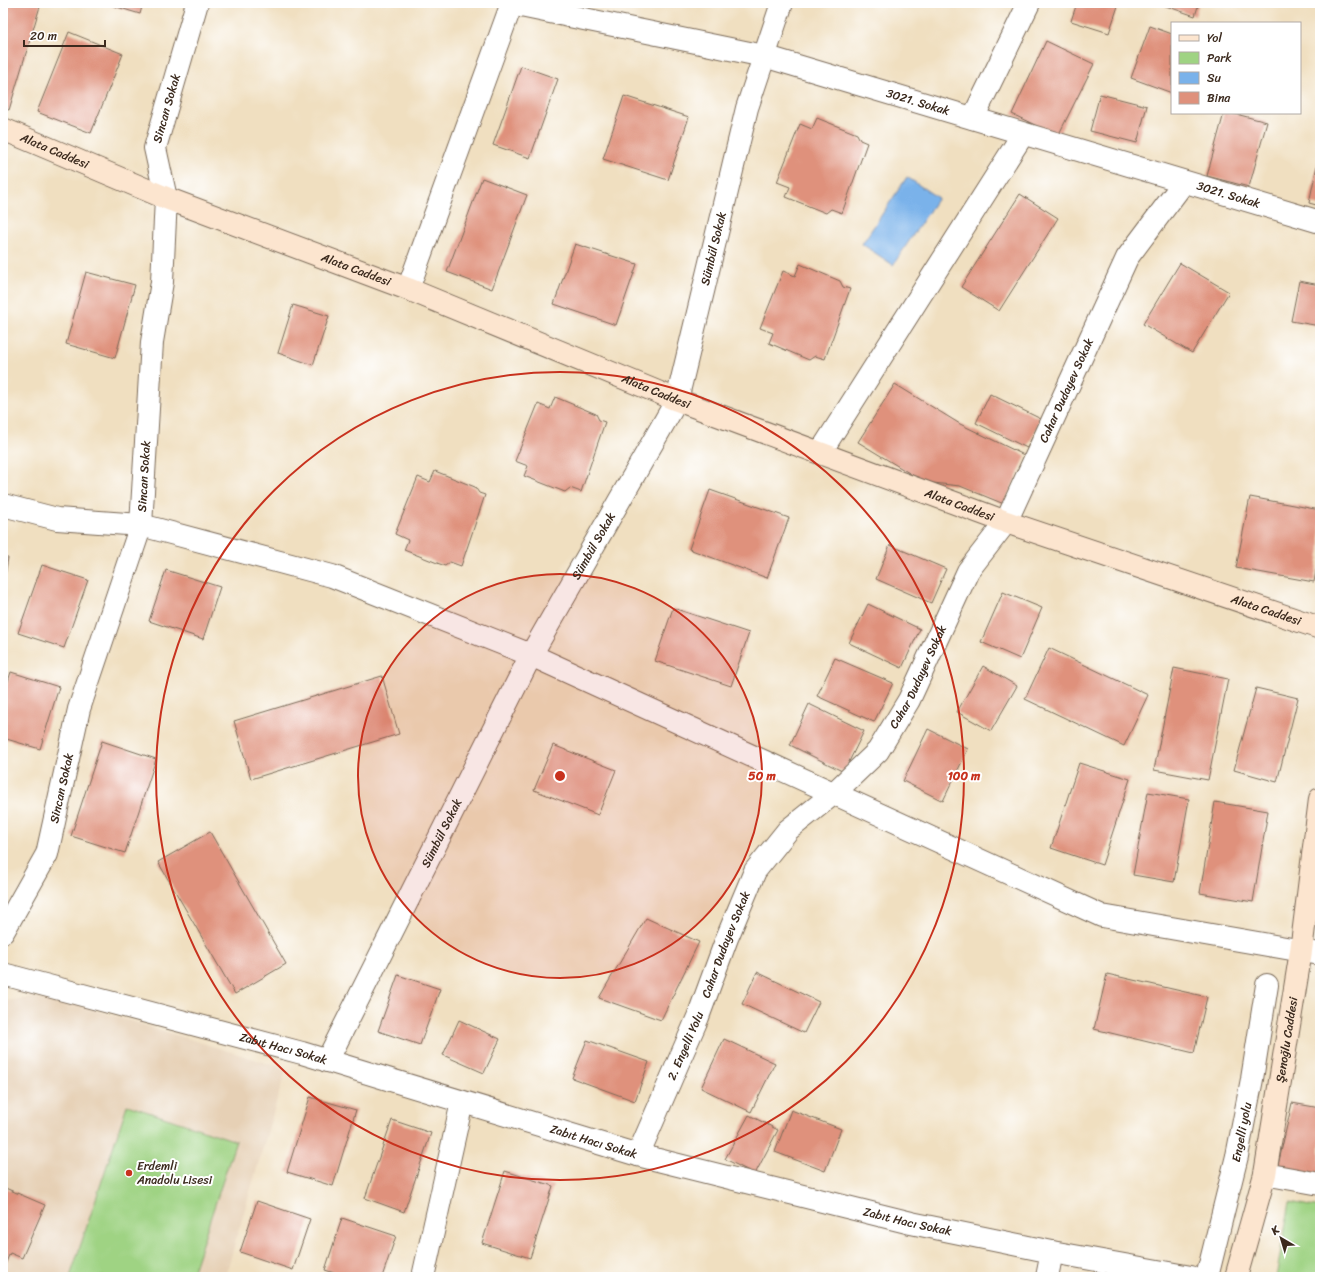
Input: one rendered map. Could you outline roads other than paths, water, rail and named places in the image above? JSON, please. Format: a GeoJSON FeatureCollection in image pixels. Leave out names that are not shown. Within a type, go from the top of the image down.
{"type":"FeatureCollection","features":[{"type":"Feature","properties":{"kind":"street","name":"Sincan Sokak"},"geometry":{"type":"LineString","coordinates":[[3,932],[48,854],[79,709],[141,525],[152,342],[162,282],[166,198],[155,148],[197,3]]}},
{"type":"Feature","properties":{"kind":"street","name":"3021. Sokak"},"geometry":{"type":"LineString","coordinates":[[512,3],[764,56],[1320,222]]}},
{"type":"Feature","properties":{"kind":"street"},"geometry":{"type":"LineString","coordinates":[[408,289],[512,3]]}},
{"type":"Feature","properties":{"kind":"street","name":"Sümbül Sokak"},"geometry":{"type":"LineString","coordinates":[[326,1061],[531,655],[677,400],[747,108],[782,3]]}},
{"type":"Feature","properties":{"kind":"street"},"geometry":{"type":"LineString","coordinates":[[973,118],[1029,3]]}},
{"type":"Feature","properties":{"kind":"street","name":"Alata Caddesi"},"geometry":{"type":"LineString","coordinates":[[3,129],[166,198],[408,289],[677,400],[1006,522],[1320,628]]}},
{"type":"Feature","properties":{"kind":"street"},"geometry":{"type":"LineString","coordinates":[[820,453],[1023,134]]}},
{"type":"Feature","properties":{"kind":"street","name":"Cahar Dudayev Sokak"},"geometry":{"type":"LineString","coordinates":[[755,871],[788,830],[833,794],[878,751],[909,700],[968,571],[1006,522],[1127,258],[1184,182]]}},
{"type":"Feature","properties":{"kind":"street"},"geometry":{"type":"LineString","coordinates":[[3,505],[57,519],[141,525],[332,576],[531,655],[1102,916],[1310,953]]}},
{"type":"Feature","properties":{"kind":"street","name":"Şenoğlu Caddesi"},"geometry":{"type":"LineString","coordinates":[[1236,1277],[1265,1174],[1310,953],[1320,799]]}},
{"type":"Feature","properties":{"kind":"street","name":"2. Engelli Yolu"},"geometry":{"type":"LineString","coordinates":[[638,1156],[698,1017],[727,938],[755,871]]}},
{"type":"Feature","properties":{"kind":"street","name":"Zabıt Hacı Sokak"},"geometry":{"type":"LineString","coordinates":[[3,974],[326,1061],[638,1156],[911,1223],[1052,1252],[1191,1277]]}},
{"type":"Feature","properties":{"kind":"street","name":"Engelli yolu"},"geometry":{"type":"LineString","coordinates":[[1207,1277],[1237,1156],[1252,1079],[1267,986]]}},
{"type":"Feature","properties":{"kind":"street"},"geometry":{"type":"LineString","coordinates":[[423,1277],[462,1102]]}},
{"type":"Feature","properties":{"kind":"street"},"geometry":{"type":"LineString","coordinates":[[1265,1174],[1320,1184]]}},
{"type":"Feature","properties":{"kind":"street"},"geometry":{"type":"LineString","coordinates":[[1047,1277],[1052,1252]]}},
{"type":"Feature","properties":{"kind":"water"},"geometry":{"type":"Polygon","coordinates":[[[907,177],[938,198],[893,265],[862,244],[907,177]]]}},
{"type":"Feature","properties":{"kind":"place","name":"Erdemli Anadolu Lisesi"},"geometry":{"type":"Point","coordinates":[129,1173]}}]}
